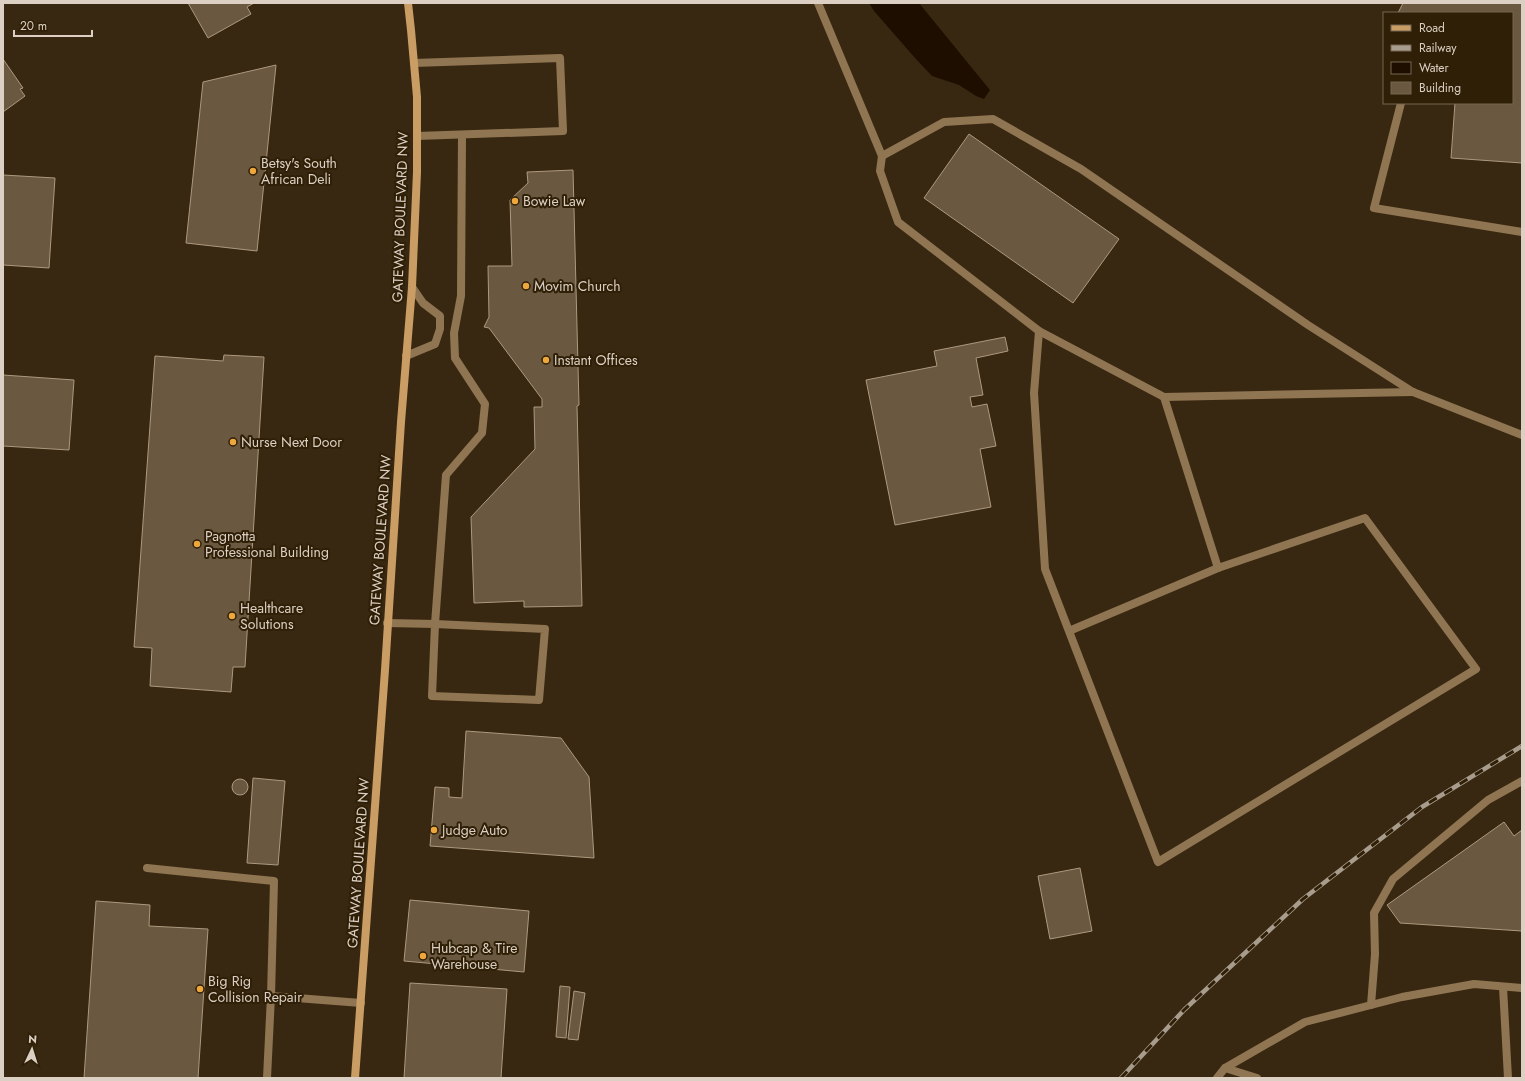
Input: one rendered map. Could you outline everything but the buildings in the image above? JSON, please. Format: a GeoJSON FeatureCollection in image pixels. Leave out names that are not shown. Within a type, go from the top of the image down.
{"type":"FeatureCollection","features":[{"type":"Feature","properties":{"kind":"main road","name":"GATEWAY BOULEVARD NW"},"geometry":{"type":"LineString","coordinates":[[355,1078],[412,287],[417,172],[417,97],[408,3]]}},
{"type":"Feature","properties":{"kind":"street"},"geometry":{"type":"LineString","coordinates":[[818,3],[882,156],[880,171],[898,222],[1040,331],[1164,397],[1413,392]]}},
{"type":"Feature","properties":{"kind":"street"},"geometry":{"type":"LineString","coordinates":[[414,63],[560,58],[563,131],[417,136]]}},
{"type":"Feature","properties":{"kind":"street"},"geometry":{"type":"LineString","coordinates":[[1400,104],[1374,208],[1522,232]]}},
{"type":"Feature","properties":{"kind":"street"},"geometry":{"type":"LineString","coordinates":[[882,156],[944,122],[993,119],[1081,169],[1308,326],[1413,392],[1522,436]]}},
{"type":"Feature","properties":{"kind":"street"},"geometry":{"type":"LineString","coordinates":[[387,623],[435,624],[545,629],[539,700],[432,696],[435,624],[446,475],[482,433],[485,404],[455,358],[454,334],[461,296],[462,135]]}},
{"type":"Feature","properties":{"kind":"street"},"geometry":{"type":"LineString","coordinates":[[406,356],[435,344],[440,330],[440,316],[423,303],[412,287]]}},
{"type":"Feature","properties":{"kind":"street"},"geometry":{"type":"LineString","coordinates":[[440,330],[454,334]]}},
{"type":"Feature","properties":{"kind":"street"},"geometry":{"type":"LineString","coordinates":[[1040,331],[1034,393],[1045,569],[1158,862],[1476,669],[1365,518],[1218,568],[1069,631]]}},
{"type":"Feature","properties":{"kind":"street"},"geometry":{"type":"LineString","coordinates":[[1164,397],[1218,568]]}},
{"type":"Feature","properties":{"kind":"street"},"geometry":{"type":"LineString","coordinates":[[1371,1005],[1375,954],[1374,913],[1393,879],[1488,800],[1522,781]]}},
{"type":"Feature","properties":{"kind":"street"},"geometry":{"type":"LineString","coordinates":[[147,868],[274,881],[267,1078]]}},
{"type":"Feature","properties":{"kind":"street"},"geometry":{"type":"LineString","coordinates":[[1217,1078],[1226,1068],[1305,1022],[1402,997],[1474,984],[1522,988]]}},
{"type":"Feature","properties":{"kind":"street"},"geometry":{"type":"LineString","coordinates":[[1503,987],[1508,1078]]}},
{"type":"Feature","properties":{"kind":"street"},"geometry":{"type":"LineString","coordinates":[[271,996],[361,1003]]}},
{"type":"Feature","properties":{"kind":"street"},"geometry":{"type":"LineString","coordinates":[[1226,1068],[1257,1078]]}},
{"type":"Feature","properties":{"kind":"water"},"geometry":{"type":"Polygon","coordinates":[[[869,3],[919,3],[990,90],[984,99],[976,96],[959,85],[932,76],[874,11],[869,3]]]}},
{"type":"Feature","properties":{"kind":"railway"},"geometry":{"type":"LineString","coordinates":[[1121,1078],[1184,1010],[1303,899],[1422,807],[1522,746]]}},
{"type":"Feature","properties":{"kind":"place","name":"Betsy's South African Deli"},"geometry":{"type":"Point","coordinates":[253,171]}},
{"type":"Feature","properties":{"kind":"place","name":"Bowie Law"},"geometry":{"type":"Point","coordinates":[515,201]}},
{"type":"Feature","properties":{"kind":"place","name":"Movim Church"},"geometry":{"type":"Point","coordinates":[526,286]}},
{"type":"Feature","properties":{"kind":"place","name":"Instant Offices"},"geometry":{"type":"Point","coordinates":[546,360]}},
{"type":"Feature","properties":{"kind":"place","name":"Nurse Next Door"},"geometry":{"type":"Point","coordinates":[233,442]}},
{"type":"Feature","properties":{"kind":"place","name":"Pagnotta Professional Building"},"geometry":{"type":"Point","coordinates":[197,544]}},
{"type":"Feature","properties":{"kind":"place","name":"Healthcare Solutions"},"geometry":{"type":"Point","coordinates":[232,616]}},
{"type":"Feature","properties":{"kind":"place","name":"Judge Auto"},"geometry":{"type":"Point","coordinates":[434,830]}},
{"type":"Feature","properties":{"kind":"place","name":"Hubcap & Tire Warehouse"},"geometry":{"type":"Point","coordinates":[423,956]}},
{"type":"Feature","properties":{"kind":"place","name":"Big Rig Collision Repair"},"geometry":{"type":"Point","coordinates":[200,989]}}]}
